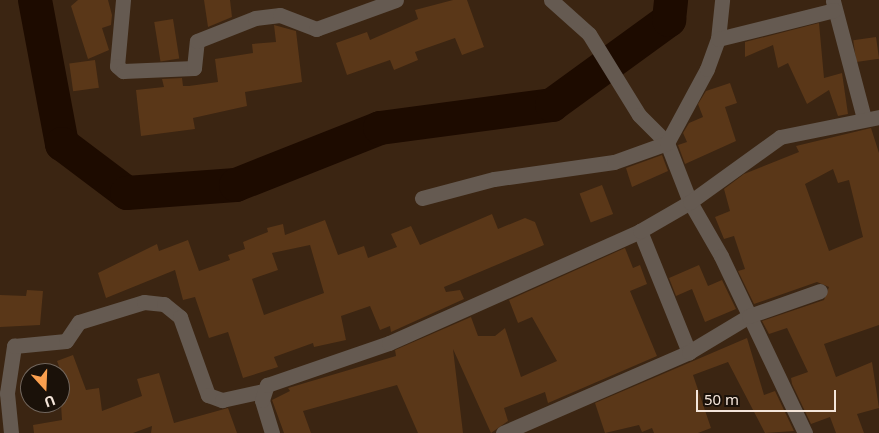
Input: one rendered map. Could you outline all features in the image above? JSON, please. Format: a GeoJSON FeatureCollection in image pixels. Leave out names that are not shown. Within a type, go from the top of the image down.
{"type":"FeatureCollection","features":[{"type":"Feature","properties":{"kind":"street"},"geometry":{"type":"LineString","coordinates":[[123,0],[117,66],[123,71],[194,68],[197,42],[255,18],[280,14],[316,29],[396,0]]}},
{"type":"Feature","properties":{"kind":"street"},"geometry":{"type":"LineString","coordinates":[[551,0],[589,34],[639,115],[667,143],[690,202],[749,316],[805,433]]}},
{"type":"Feature","properties":{"kind":"street"},"geometry":{"type":"LineString","coordinates":[[422,198],[494,179],[614,162],[667,143],[707,70],[718,39],[722,0]]}},
{"type":"Feature","properties":{"kind":"street"},"geometry":{"type":"LineString","coordinates":[[718,39],[833,5],[864,118]]}},
{"type":"Feature","properties":{"kind":"street"},"geometry":{"type":"LineString","coordinates":[[11,433],[8,393],[14,346],[66,341],[79,322],[144,302],[164,304],[180,317],[208,395],[222,400],[263,391],[277,380],[389,343],[640,231],[690,202],[780,137],[864,118],[879,117]]}},
{"type":"Feature","properties":{"kind":"street"},"geometry":{"type":"LineString","coordinates":[[640,231],[689,352]]}},
{"type":"Feature","properties":{"kind":"street"},"geometry":{"type":"LineString","coordinates":[[503,433],[689,352],[749,316],[820,291]]}},
{"type":"Feature","properties":{"kind":"street"},"geometry":{"type":"LineString","coordinates":[[263,391],[272,433]]}},
{"type":"Feature","properties":{"kind":"building"},"geometry":{"type":"Polygon","coordinates":[[[78,0],[108,0],[112,15],[111,25],[102,28],[109,50],[88,59],[71,6],[78,0]]]}},
{"type":"Feature","properties":{"kind":"building"},"geometry":{"type":"Polygon","coordinates":[[[204,0],[230,0],[232,17],[208,27],[204,0]]]}},
{"type":"Feature","properties":{"kind":"building"},"geometry":{"type":"Polygon","coordinates":[[[453,0],[467,0],[484,47],[462,55],[455,38],[415,52],[418,60],[394,70],[390,60],[347,75],[336,43],[367,32],[370,40],[418,19],[415,10],[453,0]]]}},
{"type":"Feature","properties":{"kind":"building"},"geometry":{"type":"Polygon","coordinates":[[[173,19],[179,59],[160,61],[154,22],[173,19]]]}},
{"type":"Feature","properties":{"kind":"building"},"geometry":{"type":"Polygon","coordinates":[[[819,23],[824,78],[842,73],[848,114],[838,116],[829,90],[807,104],[788,63],[778,68],[773,45],[745,57],[745,42],[819,23]]]}},
{"type":"Feature","properties":{"kind":"building"},"geometry":{"type":"Polygon","coordinates":[[[274,25],[296,31],[302,82],[245,92],[247,106],[193,118],[195,129],[141,136],[136,90],[164,87],[162,79],[182,78],[183,86],[218,82],[215,59],[253,53],[252,44],[276,42],[274,25]]]}},
{"type":"Feature","properties":{"kind":"building"},"geometry":{"type":"Polygon","coordinates":[[[876,37],[879,59],[856,62],[853,40],[876,37]]]}},
{"type":"Feature","properties":{"kind":"building"},"geometry":{"type":"Polygon","coordinates":[[[95,60],[99,88],[73,91],[69,64],[95,60]]]}},
{"type":"Feature","properties":{"kind":"building"},"geometry":{"type":"Polygon","coordinates":[[[730,83],[737,103],[725,107],[736,141],[685,164],[678,145],[687,142],[683,133],[689,123],[703,117],[698,104],[706,91],[730,83]]]}},
{"type":"Feature","properties":{"kind":"building"},"geometry":{"type":"Polygon","coordinates":[[[871,128],[879,153],[879,325],[824,344],[836,377],[872,362],[879,408],[857,414],[864,433],[836,433],[830,417],[811,424],[791,378],[808,372],[787,328],[769,334],[762,321],[824,300],[829,287],[817,282],[754,304],[738,271],[745,269],[734,236],[724,239],[715,217],[730,211],[724,189],[744,174],[799,152],[796,146],[871,128]],[[833,169],[805,184],[829,251],[863,237],[849,180],[838,183],[833,169]]]}},
{"type":"Feature","properties":{"kind":"building"},"geometry":{"type":"Polygon","coordinates":[[[662,155],[668,171],[632,187],[626,168],[662,155]]]}},
{"type":"Feature","properties":{"kind":"building"},"geometry":{"type":"Polygon","coordinates":[[[602,185],[613,214],[591,223],[580,194],[602,185]]]}},
{"type":"Feature","properties":{"kind":"building"},"geometry":{"type":"Polygon","coordinates":[[[492,214],[498,229],[525,218],[535,222],[544,245],[444,287],[446,292],[460,290],[464,299],[391,332],[390,326],[380,330],[370,306],[341,316],[346,340],[314,347],[313,343],[274,357],[278,367],[243,378],[228,332],[209,338],[195,297],[183,300],[175,270],[106,298],[98,273],[157,244],[159,251],[188,240],[199,271],[230,260],[228,255],[245,249],[243,242],[268,232],[267,228],[283,224],[285,235],[325,220],[338,255],[364,246],[368,258],[397,247],[391,234],[411,226],[420,245],[492,214]],[[310,245],[272,253],[278,270],[252,279],[264,315],[324,293],[310,245]]]}},
{"type":"Feature","properties":{"kind":"building"},"geometry":{"type":"Polygon","coordinates":[[[625,248],[633,268],[640,265],[647,284],[630,291],[657,356],[548,403],[545,392],[504,408],[508,421],[491,433],[453,349],[463,433],[418,433],[397,385],[303,411],[311,433],[284,433],[272,400],[290,391],[288,388],[396,356],[395,350],[471,317],[478,336],[495,336],[505,328],[521,377],[557,361],[532,317],[518,323],[509,300],[625,248]]]}},
{"type":"Feature","properties":{"kind":"building"},"geometry":{"type":"Polygon","coordinates":[[[699,265],[708,286],[722,280],[736,309],[705,322],[692,289],[676,296],[669,278],[699,265]]]}},
{"type":"Feature","properties":{"kind":"building"},"geometry":{"type":"Polygon","coordinates":[[[27,290],[43,291],[40,325],[0,327],[0,295],[26,296],[27,290]]]}},
{"type":"Feature","properties":{"kind":"building"},"geometry":{"type":"Polygon","coordinates":[[[747,338],[764,395],[775,391],[794,431],[765,433],[728,362],[693,375],[711,428],[698,433],[654,433],[652,428],[642,432],[639,425],[605,433],[595,403],[747,338]]]}},
{"type":"Feature","properties":{"kind":"building"},"geometry":{"type":"Polygon","coordinates":[[[73,355],[86,390],[99,388],[102,411],[142,396],[137,379],[159,373],[174,423],[228,408],[237,433],[151,433],[152,426],[133,433],[34,433],[33,425],[62,420],[62,413],[70,413],[70,363],[58,363],[57,361],[73,355]]]}},
{"type":"Feature","properties":{"kind":"waterway"},"geometry":{"type":"LineString","coordinates":[[35,0],[62,144],[127,193],[236,185],[380,128],[552,105],[669,20],[671,0]]}}]}
